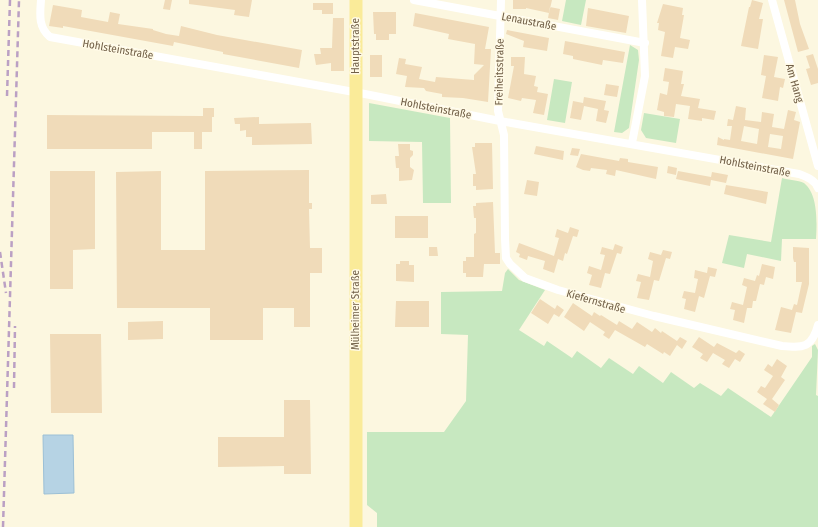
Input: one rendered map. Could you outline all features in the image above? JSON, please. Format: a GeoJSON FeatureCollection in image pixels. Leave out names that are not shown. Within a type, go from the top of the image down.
{"type":"FeatureCollection","features":[{"type":"Feature","properties":{"kind":"main road","name":"Hauptstraße"},"geometry":{"type":"LineString","coordinates":[[355,92],[356,0]]}},
{"type":"Feature","properties":{"kind":"main road","name":"Mülheimer Straße"},"geometry":{"type":"LineString","coordinates":[[355,92],[356,527]]}},
{"type":"Feature","properties":{"kind":"street","name":"Hohlsteinstraße"},"geometry":{"type":"LineString","coordinates":[[41,0],[40,20],[43,30],[50,37],[355,92],[500,121],[632,143],[799,174],[808,177],[817,183]]}},
{"type":"Feature","properties":{"kind":"street","name":"Lenaustraße"},"geometry":{"type":"LineString","coordinates":[[414,0],[645,43]]}},
{"type":"Feature","properties":{"kind":"street","name":"Freiheitsstraße"},"geometry":{"type":"LineString","coordinates":[[500,121],[498,111],[501,0]]}},
{"type":"Feature","properties":{"kind":"street"},"geometry":{"type":"LineString","coordinates":[[632,143],[645,76],[645,43],[642,0]]}},
{"type":"Feature","properties":{"kind":"street","name":"Am Hang"},"geometry":{"type":"LineString","coordinates":[[772,0],[818,166]]}},
{"type":"Feature","properties":{"kind":"street","name":"Kiefernstraße"},"geometry":{"type":"LineString","coordinates":[[500,121],[504,135],[506,258],[517,273],[525,278],[605,304],[782,346],[800,347],[808,345],[813,338],[818,325]]}},
{"type":"Feature","properties":{"kind":"street"},"geometry":{"type":"LineString","coordinates":[[817,183],[818,195]]}},
{"type":"Feature","properties":{"kind":"green space"},"geometry":{"type":"Polygon","coordinates":[[[566,0],[586,0],[581,25],[562,21],[566,0]]]}},
{"type":"Feature","properties":{"kind":"green space"},"geometry":{"type":"Polygon","coordinates":[[[630,45],[638,50],[639,60],[629,128],[622,133],[614,132],[630,45]]]}},
{"type":"Feature","properties":{"kind":"green space"},"geometry":{"type":"Polygon","coordinates":[[[554,79],[572,82],[565,123],[547,120],[554,79]]]}},
{"type":"Feature","properties":{"kind":"green space"},"geometry":{"type":"Polygon","coordinates":[[[369,103],[450,118],[451,203],[423,203],[422,142],[369,141],[369,103]]]}},
{"type":"Feature","properties":{"kind":"green space"},"geometry":{"type":"Polygon","coordinates":[[[644,113],[680,119],[676,143],[646,138],[641,130],[644,113]]]}},
{"type":"Feature","properties":{"kind":"green space"},"geometry":{"type":"Polygon","coordinates":[[[782,178],[802,182],[809,188],[816,209],[816,239],[782,239],[781,261],[747,254],[744,268],[722,263],[729,235],[771,242],[782,178]]]}},
{"type":"Feature","properties":{"kind":"green space"},"geometry":{"type":"Polygon","coordinates":[[[508,269],[519,280],[545,290],[519,330],[544,346],[547,341],[572,358],[577,351],[601,368],[609,358],[633,374],[639,366],[663,383],[671,372],[694,388],[700,383],[721,396],[728,388],[771,417],[812,357],[812,346],[815,344],[818,350],[816,395],[818,396],[818,527],[377,527],[377,513],[367,505],[367,432],[444,432],[466,401],[468,335],[441,334],[441,292],[502,291],[505,273],[508,269]]]}},
{"type":"Feature","properties":{"kind":"water"},"geometry":{"type":"Polygon","coordinates":[[[43,435],[73,435],[74,493],[44,494],[43,435]]]}},
{"type":"Feature","properties":{"kind":"building"},"geometry":{"type":"Polygon","coordinates":[[[165,0],[172,0],[170,10],[163,9],[165,0]]]}},
{"type":"Feature","properties":{"kind":"building"},"geometry":{"type":"Polygon","coordinates":[[[189,0],[252,0],[249,17],[234,15],[235,10],[189,4],[189,0]]]}},
{"type":"Feature","properties":{"kind":"building"},"geometry":{"type":"Polygon","coordinates":[[[513,0],[552,0],[549,13],[526,8],[513,9],[513,0]]]}},
{"type":"Feature","properties":{"kind":"building"},"geometry":{"type":"Polygon","coordinates":[[[752,0],[763,3],[759,19],[763,19],[758,49],[741,46],[749,7],[752,0]]]}},
{"type":"Feature","properties":{"kind":"building"},"geometry":{"type":"Polygon","coordinates":[[[784,0],[795,0],[800,24],[809,49],[798,52],[784,0]]]}},
{"type":"Feature","properties":{"kind":"building"},"geometry":{"type":"Polygon","coordinates":[[[313,3],[333,3],[333,14],[322,14],[322,10],[313,10],[313,3]]]}},
{"type":"Feature","properties":{"kind":"building"},"geometry":{"type":"Polygon","coordinates":[[[663,4],[683,8],[682,15],[684,15],[680,38],[690,40],[688,49],[675,47],[673,58],[661,56],[665,32],[658,30],[659,23],[657,23],[663,4]]]}},
{"type":"Feature","properties":{"kind":"building"},"geometry":{"type":"Polygon","coordinates":[[[53,5],[82,10],[81,17],[108,22],[110,12],[120,14],[118,24],[153,29],[166,34],[179,36],[181,26],[217,35],[302,50],[299,68],[223,54],[223,52],[174,42],[173,46],[63,26],[63,28],[49,26],[53,5]]]}},
{"type":"Feature","properties":{"kind":"building"},"geometry":{"type":"Polygon","coordinates":[[[550,7],[560,9],[558,20],[548,18],[550,7]]]}},
{"type":"Feature","properties":{"kind":"building"},"geometry":{"type":"Polygon","coordinates":[[[588,8],[629,16],[626,33],[586,26],[588,8]]]}},
{"type":"Feature","properties":{"kind":"building"},"geometry":{"type":"Polygon","coordinates":[[[373,12],[396,12],[396,34],[389,34],[389,40],[376,40],[376,34],[374,34],[373,12]]]}},
{"type":"Feature","properties":{"kind":"building"},"geometry":{"type":"Polygon","coordinates":[[[415,13],[489,27],[485,49],[491,49],[488,102],[463,98],[442,97],[442,94],[426,91],[424,88],[405,87],[407,76],[396,74],[399,58],[406,59],[405,64],[422,67],[419,79],[435,82],[436,77],[474,80],[474,75],[484,65],[474,64],[475,44],[448,39],[449,34],[413,26],[415,13]]]}},
{"type":"Feature","properties":{"kind":"building"},"geometry":{"type":"Polygon","coordinates":[[[333,18],[344,18],[344,71],[331,71],[331,63],[316,65],[314,54],[321,54],[320,48],[332,48],[333,18]]]}},
{"type":"Feature","properties":{"kind":"building"},"geometry":{"type":"Polygon","coordinates":[[[507,30],[549,38],[547,51],[523,47],[524,41],[506,34],[507,30]]]}},
{"type":"Feature","properties":{"kind":"building"},"geometry":{"type":"Polygon","coordinates":[[[565,41],[625,52],[623,63],[603,60],[602,65],[573,59],[573,56],[563,54],[565,41]]]}},
{"type":"Feature","properties":{"kind":"building"},"geometry":{"type":"Polygon","coordinates":[[[813,54],[818,69],[818,83],[811,85],[806,69],[810,68],[806,56],[813,54]]]}},
{"type":"Feature","properties":{"kind":"building"},"geometry":{"type":"Polygon","coordinates":[[[370,55],[382,55],[382,77],[370,77],[370,55]]]}},
{"type":"Feature","properties":{"kind":"building"},"geometry":{"type":"Polygon","coordinates":[[[764,55],[778,57],[774,77],[785,79],[783,88],[780,87],[778,101],[762,98],[766,76],[761,75],[764,55]]]}},
{"type":"Feature","properties":{"kind":"building"},"geometry":{"type":"Polygon","coordinates":[[[511,57],[525,57],[524,74],[536,76],[534,86],[538,87],[537,92],[548,94],[544,115],[533,113],[536,100],[522,98],[521,101],[508,98],[514,66],[511,66],[511,57]]]}},
{"type":"Feature","properties":{"kind":"building"},"geometry":{"type":"Polygon","coordinates":[[[665,68],[683,71],[681,84],[684,84],[681,96],[700,99],[698,108],[716,111],[714,120],[702,118],[702,121],[688,119],[690,106],[676,104],[674,117],[664,116],[664,112],[657,110],[660,93],[667,95],[669,82],[663,81],[665,68]]]}},
{"type":"Feature","properties":{"kind":"building"},"geometry":{"type":"Polygon","coordinates":[[[606,84],[619,86],[617,97],[604,95],[606,84]]]}},
{"type":"Feature","properties":{"kind":"building"},"geometry":{"type":"Polygon","coordinates":[[[584,97],[606,101],[604,110],[609,111],[606,123],[596,121],[598,109],[584,106],[581,120],[570,118],[573,101],[583,103],[584,97]]]}},
{"type":"Feature","properties":{"kind":"building"},"geometry":{"type":"Polygon","coordinates":[[[736,106],[746,108],[745,120],[761,122],[762,112],[774,114],[772,127],[784,129],[788,110],[796,112],[794,120],[800,122],[793,159],[717,145],[718,137],[724,140],[730,140],[732,126],[727,126],[728,119],[733,120],[736,106]],[[744,126],[741,141],[757,144],[759,129],[744,126]],[[770,134],[768,147],[781,149],[783,136],[770,134]]]}},
{"type":"Feature","properties":{"kind":"building"},"geometry":{"type":"Polygon","coordinates":[[[203,108],[214,108],[214,117],[212,117],[212,132],[202,132],[202,149],[194,149],[194,132],[152,132],[152,149],[47,149],[47,115],[203,116],[203,108]]]}},
{"type":"Feature","properties":{"kind":"building"},"geometry":{"type":"Polygon","coordinates":[[[259,117],[259,124],[311,123],[312,144],[252,145],[252,137],[246,137],[246,130],[240,131],[240,124],[235,124],[234,118],[259,117]]]}},
{"type":"Feature","properties":{"kind":"building"},"geometry":{"type":"Polygon","coordinates":[[[475,143],[492,143],[493,189],[476,190],[476,186],[473,186],[473,174],[476,174],[472,147],[475,147],[475,143]]]}},
{"type":"Feature","properties":{"kind":"building"},"geometry":{"type":"Polygon","coordinates":[[[398,144],[410,144],[410,150],[413,151],[413,155],[410,158],[410,167],[414,170],[412,180],[399,181],[399,168],[396,168],[395,156],[399,156],[398,144]]]}},
{"type":"Feature","properties":{"kind":"building"},"geometry":{"type":"Polygon","coordinates":[[[536,146],[564,151],[563,160],[534,154],[536,146]]]}},
{"type":"Feature","properties":{"kind":"building"},"geometry":{"type":"Polygon","coordinates":[[[572,148],[580,149],[578,156],[570,155],[572,148]]]}},
{"type":"Feature","properties":{"kind":"building"},"geometry":{"type":"Polygon","coordinates":[[[581,154],[619,161],[620,158],[628,159],[628,162],[658,167],[656,179],[616,170],[615,176],[606,174],[607,170],[591,168],[590,171],[583,170],[576,167],[581,154]]]}},
{"type":"Feature","properties":{"kind":"building"},"geometry":{"type":"Polygon","coordinates":[[[668,166],[677,168],[676,175],[667,173],[668,166]]]}},
{"type":"Feature","properties":{"kind":"building"},"geometry":{"type":"Polygon","coordinates":[[[309,170],[309,203],[312,203],[312,209],[309,209],[310,248],[322,248],[322,273],[310,273],[310,327],[294,327],[294,308],[263,308],[263,340],[210,340],[210,308],[117,308],[116,172],[161,171],[161,250],[205,250],[205,171],[309,170]]]}},
{"type":"Feature","properties":{"kind":"building"},"geometry":{"type":"Polygon","coordinates":[[[50,171],[95,171],[95,249],[73,250],[73,289],[50,289],[50,171]]]}},
{"type":"Feature","properties":{"kind":"building"},"geometry":{"type":"Polygon","coordinates":[[[678,171],[711,177],[712,172],[728,175],[726,183],[711,180],[710,186],[676,179],[678,171]]]}},
{"type":"Feature","properties":{"kind":"building"},"geometry":{"type":"Polygon","coordinates":[[[527,180],[539,182],[537,196],[524,194],[527,180]]]}},
{"type":"Feature","properties":{"kind":"building"},"geometry":{"type":"Polygon","coordinates":[[[726,185],[768,192],[766,204],[724,194],[726,185]]]}},
{"type":"Feature","properties":{"kind":"building"},"geometry":{"type":"Polygon","coordinates":[[[386,194],[387,204],[371,204],[371,195],[386,194]]]}},
{"type":"Feature","properties":{"kind":"building"},"geometry":{"type":"Polygon","coordinates":[[[493,202],[495,253],[500,253],[500,264],[484,264],[483,277],[466,277],[466,273],[463,273],[463,261],[466,261],[466,257],[474,257],[476,218],[474,218],[473,206],[476,206],[476,203],[493,202]]]}},
{"type":"Feature","properties":{"kind":"building"},"geometry":{"type":"Polygon","coordinates":[[[395,216],[428,216],[428,238],[395,238],[395,216]]]}},
{"type":"Feature","properties":{"kind":"building"},"geometry":{"type":"Polygon","coordinates":[[[570,227],[579,230],[577,237],[573,236],[563,261],[558,259],[554,273],[543,269],[545,261],[528,256],[527,260],[519,257],[520,254],[516,252],[519,243],[554,256],[559,238],[555,237],[557,229],[568,233],[570,227]]]}},
{"type":"Feature","properties":{"kind":"building"},"geometry":{"type":"Polygon","coordinates":[[[615,244],[623,247],[621,254],[617,253],[610,274],[605,273],[601,288],[589,285],[592,275],[587,273],[589,266],[601,270],[605,255],[600,254],[602,247],[613,250],[615,244]]]}},
{"type":"Feature","properties":{"kind":"building"},"geometry":{"type":"Polygon","coordinates":[[[429,247],[437,247],[438,256],[429,256],[429,247]]]}},
{"type":"Feature","properties":{"kind":"building"},"geometry":{"type":"Polygon","coordinates":[[[793,247],[809,248],[809,284],[802,313],[796,312],[791,333],[775,330],[781,307],[792,310],[794,304],[797,305],[802,282],[796,282],[796,262],[794,262],[793,258],[793,247]]]}},
{"type":"Feature","properties":{"kind":"building"},"geometry":{"type":"Polygon","coordinates":[[[663,250],[672,252],[670,259],[666,258],[659,281],[654,280],[649,300],[637,298],[641,282],[636,281],[638,274],[650,277],[653,261],[648,259],[650,252],[661,255],[663,250]]]}},
{"type":"Feature","properties":{"kind":"building"},"geometry":{"type":"Polygon","coordinates":[[[400,261],[409,261],[409,265],[414,265],[414,282],[396,281],[396,264],[400,264],[400,261]]]}},
{"type":"Feature","properties":{"kind":"building"},"geometry":{"type":"Polygon","coordinates":[[[762,264],[775,267],[773,279],[766,277],[764,285],[760,284],[756,301],[753,301],[752,308],[747,308],[744,323],[733,320],[735,310],[730,309],[732,302],[743,305],[747,287],[742,285],[744,278],[755,281],[757,275],[759,276],[762,264]]]}},
{"type":"Feature","properties":{"kind":"building"},"geometry":{"type":"Polygon","coordinates":[[[708,267],[717,269],[715,277],[710,276],[704,298],[699,296],[695,312],[684,309],[686,299],[682,298],[684,291],[695,293],[698,279],[694,278],[695,270],[707,273],[708,267]]]}},
{"type":"Feature","properties":{"kind":"building"},"geometry":{"type":"Polygon","coordinates":[[[540,299],[555,309],[557,305],[564,310],[559,317],[554,314],[548,324],[531,313],[540,299]]]}},
{"type":"Feature","properties":{"kind":"building"},"geometry":{"type":"Polygon","coordinates":[[[396,301],[429,301],[429,327],[395,327],[396,301]]]}},
{"type":"Feature","properties":{"kind":"building"},"geometry":{"type":"Polygon","coordinates":[[[573,303],[592,316],[594,312],[617,325],[619,321],[632,329],[637,322],[652,332],[655,328],[661,333],[662,331],[677,341],[680,337],[687,341],[682,349],[677,345],[670,356],[664,352],[663,354],[647,344],[645,347],[615,330],[609,339],[603,335],[605,332],[590,322],[584,331],[564,317],[573,303]]]}},
{"type":"Feature","properties":{"kind":"building"},"geometry":{"type":"Polygon","coordinates":[[[163,321],[163,339],[128,340],[128,322],[163,321]]]}},
{"type":"Feature","properties":{"kind":"building"},"geometry":{"type":"Polygon","coordinates":[[[50,334],[101,334],[102,413],[51,413],[50,334]]]}},
{"type":"Feature","properties":{"kind":"building"},"geometry":{"type":"Polygon","coordinates":[[[699,337],[714,347],[717,343],[736,353],[739,350],[745,354],[740,362],[735,359],[729,368],[722,364],[725,360],[713,353],[707,362],[700,358],[703,354],[692,347],[699,337]]]}},
{"type":"Feature","properties":{"kind":"building"},"geometry":{"type":"Polygon","coordinates":[[[777,359],[787,366],[781,377],[785,380],[772,399],[779,405],[775,412],[763,404],[767,399],[757,392],[761,386],[765,388],[773,376],[764,370],[768,364],[772,367],[777,359]]]}},
{"type":"Feature","properties":{"kind":"building"},"geometry":{"type":"Polygon","coordinates":[[[284,400],[310,400],[311,474],[284,474],[284,466],[218,467],[218,437],[284,437],[284,400]]]}},
{"type":"Feature","properties":{"kind":"railway"},"geometry":{"type":"LineString","coordinates":[[7,96],[10,0]]}},
{"type":"Feature","properties":{"kind":"railway"},"geometry":{"type":"LineString","coordinates":[[3,527],[19,0]]}},
{"type":"Feature","properties":{"kind":"railway"},"geometry":{"type":"LineString","coordinates":[[0,252],[6,293]]}},
{"type":"Feature","properties":{"kind":"railway"},"geometry":{"type":"LineString","coordinates":[[14,388],[15,326]]}}]}
